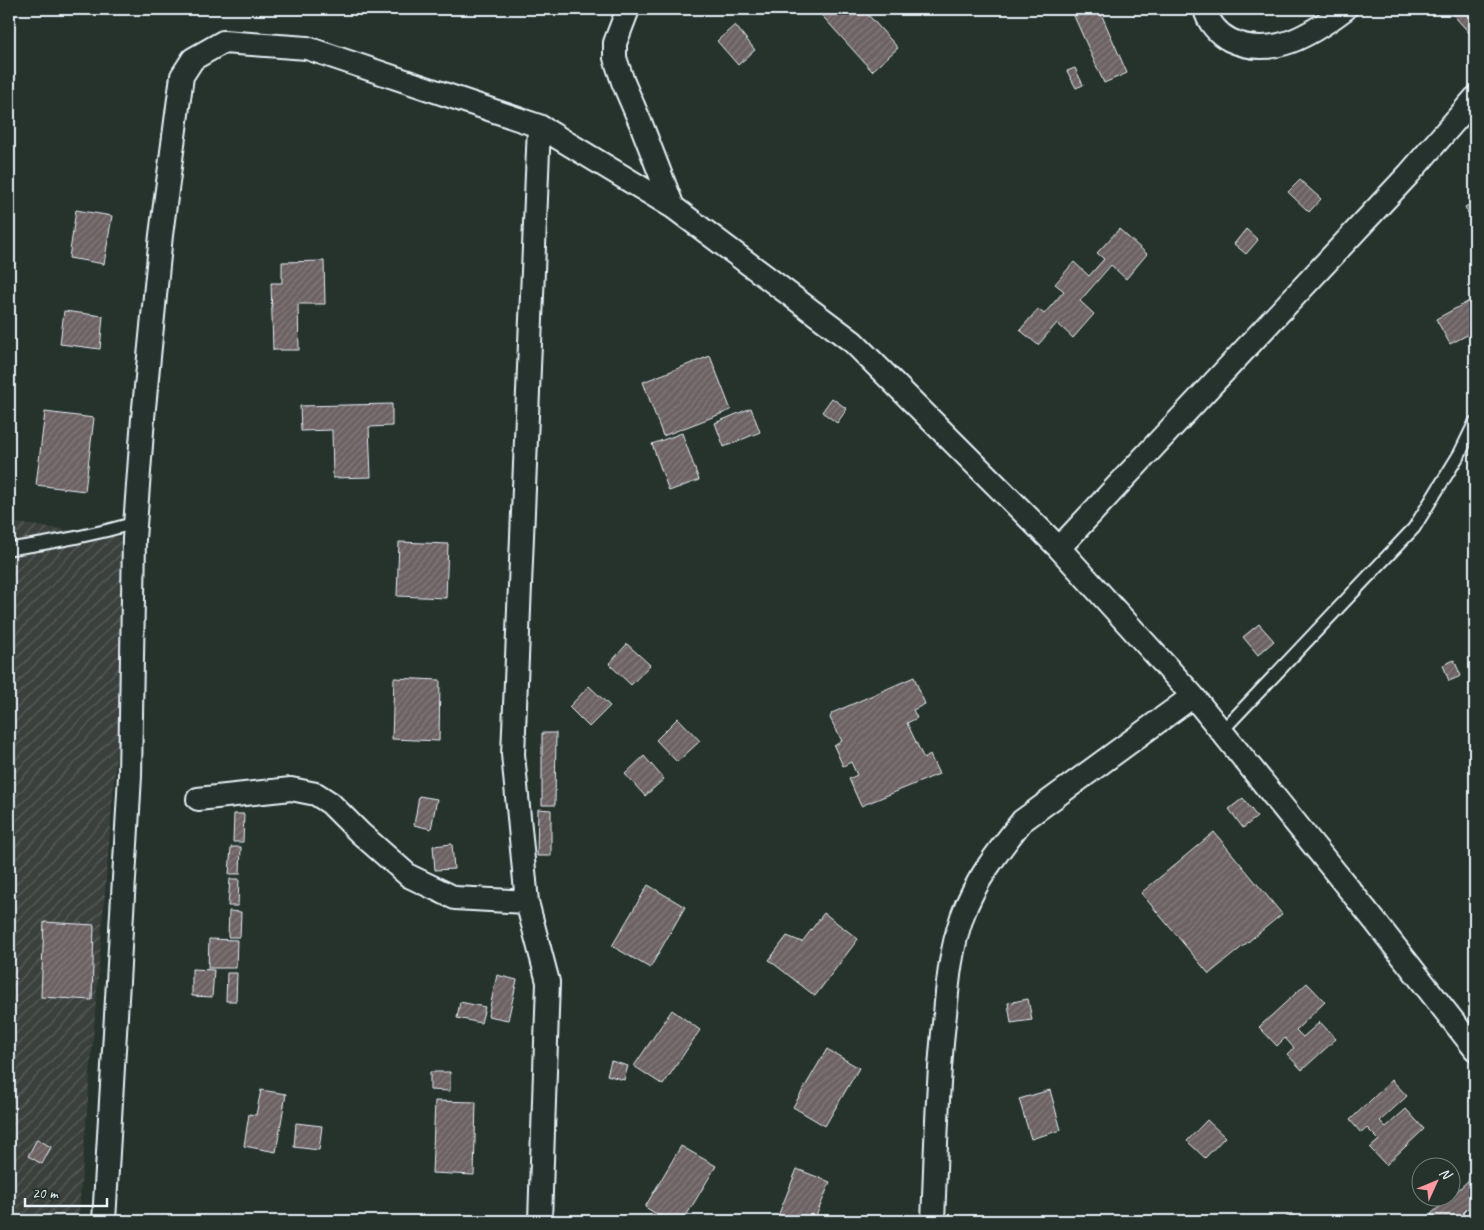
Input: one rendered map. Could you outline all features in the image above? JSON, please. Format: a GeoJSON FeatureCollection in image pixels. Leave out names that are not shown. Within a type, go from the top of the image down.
{"type":"FeatureCollection","features":[{"type":"Feature","properties":{"kind":"street"},"geometry":{"type":"LineString","coordinates":[[628,9],[615,43],[615,58],[673,207]]}},
{"type":"Feature","properties":{"kind":"street"},"geometry":{"type":"LineString","coordinates":[[1205,9],[1207,18],[1222,36],[1243,46],[1269,48],[1303,37],[1345,9]]}},
{"type":"Feature","properties":{"kind":"street"},"geometry":{"type":"LineString","coordinates":[[104,1221],[130,776],[135,523],[161,235],[182,76],[193,59],[223,42],[307,48],[539,126],[673,207],[853,342],[1059,548],[1192,696],[1475,1049]]}},
{"type":"Feature","properties":{"kind":"street"},"geometry":{"type":"LineString","coordinates":[[1059,548],[1408,175],[1475,98]]}},
{"type":"Feature","properties":{"kind":"street"},"geometry":{"type":"LineString","coordinates":[[539,126],[513,754],[527,902],[548,982],[540,1221]]}},
{"type":"Feature","properties":{"kind":"street"},"geometry":{"type":"LineString","coordinates":[[933,1221],[939,1061],[951,954],[963,915],[981,878],[1001,847],[1022,821],[1192,696]]}},
{"type":"Feature","properties":{"kind":"street"},"geometry":{"type":"LineString","coordinates":[[198,799],[291,789],[316,794],[330,804],[409,876],[455,898],[527,902]]}},
{"type":"Feature","properties":{"kind":"lane"},"geometry":{"type":"LineString","coordinates":[[1221,732],[1414,528],[1460,453],[1475,422]]}},
{"type":"Feature","properties":{"kind":"lane"},"geometry":{"type":"LineString","coordinates":[[9,549],[64,541],[102,533],[135,523]]}},
{"type":"Feature","properties":{"kind":"shaded area"},"geometry":{"type":"Polygon","coordinates":[[[9,522],[134,539],[78,1221],[9,1221],[9,522]]]}},
{"type":"Feature","properties":{"kind":"building"},"geometry":{"type":"Polygon","coordinates":[[[816,9],[863,9],[898,48],[872,71],[816,9]]]}},
{"type":"Feature","properties":{"kind":"building"},"geometry":{"type":"Polygon","coordinates":[[[1091,9],[1099,9],[1127,73],[1104,83],[1074,16],[1091,9]]]}},
{"type":"Feature","properties":{"kind":"building"},"geometry":{"type":"Polygon","coordinates":[[[1448,9],[1475,9],[1475,33],[1472,36],[1448,9]]]}},
{"type":"Feature","properties":{"kind":"building"},"geometry":{"type":"Polygon","coordinates":[[[735,25],[755,50],[738,65],[717,41],[735,25]]]}},
{"type":"Feature","properties":{"kind":"building"},"geometry":{"type":"Polygon","coordinates":[[[1075,68],[1083,85],[1076,88],[1067,71],[1075,68]]]}},
{"type":"Feature","properties":{"kind":"building"},"geometry":{"type":"Polygon","coordinates":[[[1300,180],[1321,199],[1309,212],[1288,192],[1300,180]]]}},
{"type":"Feature","properties":{"kind":"building"},"geometry":{"type":"Polygon","coordinates":[[[1475,202],[1475,226],[1465,207],[1475,202]]]}},
{"type":"Feature","properties":{"kind":"building"},"geometry":{"type":"Polygon","coordinates":[[[76,210],[112,216],[104,264],[69,258],[76,210]]]}},
{"type":"Feature","properties":{"kind":"building"},"geometry":{"type":"Polygon","coordinates":[[[1119,229],[1147,254],[1126,279],[1111,265],[1080,301],[1094,314],[1073,338],[1057,323],[1038,345],[1020,330],[1038,309],[1044,314],[1064,291],[1055,284],[1074,262],[1089,276],[1104,259],[1097,253],[1119,229]]]}},
{"type":"Feature","properties":{"kind":"building"},"geometry":{"type":"Polygon","coordinates":[[[1246,229],[1258,240],[1246,254],[1234,244],[1246,229]]]}},
{"type":"Feature","properties":{"kind":"building"},"geometry":{"type":"Polygon","coordinates":[[[324,261],[325,304],[298,304],[299,350],[273,350],[271,283],[282,283],[282,262],[324,261]]]}},
{"type":"Feature","properties":{"kind":"building"},"geometry":{"type":"Polygon","coordinates":[[[1475,298],[1475,331],[1450,344],[1436,319],[1475,298]]]}},
{"type":"Feature","properties":{"kind":"building"},"geometry":{"type":"Polygon","coordinates":[[[64,311],[103,316],[100,349],[60,344],[64,311]]]}},
{"type":"Feature","properties":{"kind":"building"},"geometry":{"type":"Polygon","coordinates":[[[710,356],[731,410],[663,436],[643,382],[710,356]]]}},
{"type":"Feature","properties":{"kind":"building"},"geometry":{"type":"Polygon","coordinates":[[[832,398],[847,409],[837,423],[822,412],[832,398]]]}},
{"type":"Feature","properties":{"kind":"building"},"geometry":{"type":"Polygon","coordinates":[[[392,404],[392,426],[369,427],[371,477],[333,478],[332,430],[301,431],[300,406],[392,404]]]}},
{"type":"Feature","properties":{"kind":"building"},"geometry":{"type":"Polygon","coordinates":[[[751,408],[760,432],[724,447],[715,423],[751,408]]]}},
{"type":"Feature","properties":{"kind":"building"},"geometry":{"type":"Polygon","coordinates":[[[45,412],[94,418],[85,491],[36,485],[45,412]]]}},
{"type":"Feature","properties":{"kind":"building"},"geometry":{"type":"Polygon","coordinates":[[[682,433],[699,480],[669,491],[652,444],[682,433]]]}},
{"type":"Feature","properties":{"kind":"building"},"geometry":{"type":"Polygon","coordinates":[[[399,542],[448,544],[446,598],[397,596],[399,542]]]}},
{"type":"Feature","properties":{"kind":"building"},"geometry":{"type":"Polygon","coordinates":[[[1259,624],[1274,641],[1258,655],[1243,637],[1259,624]]]}},
{"type":"Feature","properties":{"kind":"building"},"geometry":{"type":"Polygon","coordinates":[[[627,644],[650,665],[631,685],[609,664],[627,644]]]}},
{"type":"Feature","properties":{"kind":"building"},"geometry":{"type":"Polygon","coordinates":[[[1454,660],[1461,676],[1449,681],[1443,665],[1454,660]]]}},
{"type":"Feature","properties":{"kind":"building"},"geometry":{"type":"Polygon","coordinates":[[[914,677],[925,704],[913,710],[917,718],[907,723],[924,759],[930,755],[939,774],[861,806],[849,779],[857,775],[851,762],[843,766],[834,746],[842,741],[830,718],[832,713],[914,677]]]}},
{"type":"Feature","properties":{"kind":"building"},"geometry":{"type":"Polygon","coordinates":[[[394,678],[440,680],[439,741],[392,739],[394,678]]]}},
{"type":"Feature","properties":{"kind":"building"},"geometry":{"type":"Polygon","coordinates":[[[589,686],[610,706],[589,727],[569,707],[589,686]]]}},
{"type":"Feature","properties":{"kind":"building"},"geometry":{"type":"Polygon","coordinates":[[[678,718],[700,741],[677,762],[656,740],[678,718]]]}},
{"type":"Feature","properties":{"kind":"building"},"geometry":{"type":"Polygon","coordinates":[[[542,733],[556,733],[555,805],[542,805],[542,733]]]}},
{"type":"Feature","properties":{"kind":"building"},"geometry":{"type":"Polygon","coordinates":[[[644,756],[664,779],[645,796],[625,774],[644,756]]]}},
{"type":"Feature","properties":{"kind":"building"},"geometry":{"type":"Polygon","coordinates":[[[419,796],[437,799],[431,829],[414,825],[419,796]]]}},
{"type":"Feature","properties":{"kind":"building"},"geometry":{"type":"Polygon","coordinates":[[[1243,798],[1257,817],[1243,828],[1229,809],[1243,798]]]}},
{"type":"Feature","properties":{"kind":"building"},"geometry":{"type":"Polygon","coordinates":[[[538,809],[551,810],[551,856],[537,856],[538,809]]]}},
{"type":"Feature","properties":{"kind":"building"},"geometry":{"type":"Polygon","coordinates":[[[234,814],[244,814],[243,842],[233,842],[234,814]]]}},
{"type":"Feature","properties":{"kind":"building"},"geometry":{"type":"Polygon","coordinates":[[[1214,832],[1282,914],[1209,974],[1141,893],[1214,832]]]}},
{"type":"Feature","properties":{"kind":"building"},"geometry":{"type":"Polygon","coordinates":[[[452,844],[454,869],[435,870],[433,846],[452,844]]]}},
{"type":"Feature","properties":{"kind":"building"},"geometry":{"type":"Polygon","coordinates":[[[231,847],[241,847],[240,874],[229,874],[231,847]]]}},
{"type":"Feature","properties":{"kind":"building"},"geometry":{"type":"Polygon","coordinates":[[[230,879],[239,879],[238,906],[228,906],[230,879]]]}},
{"type":"Feature","properties":{"kind":"building"},"geometry":{"type":"Polygon","coordinates":[[[9,882],[12,882],[9,973],[9,882]]]}},
{"type":"Feature","properties":{"kind":"building"},"geometry":{"type":"Polygon","coordinates":[[[648,885],[685,907],[650,968],[612,946],[648,885]]]}},
{"type":"Feature","properties":{"kind":"building"},"geometry":{"type":"Polygon","coordinates":[[[229,911],[241,912],[240,937],[228,937],[229,911]]]}},
{"type":"Feature","properties":{"kind":"building"},"geometry":{"type":"Polygon","coordinates":[[[824,913],[858,939],[815,996],[769,960],[787,936],[802,942],[824,913]]]}},
{"type":"Feature","properties":{"kind":"building"},"geometry":{"type":"Polygon","coordinates":[[[44,922],[94,925],[92,1000],[41,997],[44,922]]]}},
{"type":"Feature","properties":{"kind":"building"},"geometry":{"type":"Polygon","coordinates":[[[209,939],[237,940],[236,968],[208,968],[209,939]]]}},
{"type":"Feature","properties":{"kind":"building"},"geometry":{"type":"Polygon","coordinates":[[[192,969],[214,970],[212,997],[192,996],[192,969]]]}},
{"type":"Feature","properties":{"kind":"building"},"geometry":{"type":"Polygon","coordinates":[[[227,973],[237,973],[236,1001],[226,1001],[227,973]]]}},
{"type":"Feature","properties":{"kind":"building"},"geometry":{"type":"Polygon","coordinates":[[[497,975],[517,980],[508,1020],[488,1016],[497,975]]]}},
{"type":"Feature","properties":{"kind":"building"},"geometry":{"type":"Polygon","coordinates":[[[1307,983],[1325,1002],[1296,1030],[1303,1037],[1320,1022],[1336,1039],[1302,1070],[1287,1054],[1294,1048],[1285,1038],[1277,1046],[1259,1027],[1307,983]]]}},
{"type":"Feature","properties":{"kind":"building"},"geometry":{"type":"Polygon","coordinates":[[[1028,999],[1032,1020],[1011,1023],[1008,1003],[1028,999]]]}},
{"type":"Feature","properties":{"kind":"building"},"geometry":{"type":"Polygon","coordinates":[[[460,1002],[485,1007],[481,1023],[457,1018],[460,1002]]]}},
{"type":"Feature","properties":{"kind":"building"},"geometry":{"type":"Polygon","coordinates":[[[672,1010],[700,1030],[663,1085],[634,1066],[672,1010]]]}},
{"type":"Feature","properties":{"kind":"building"},"geometry":{"type":"Polygon","coordinates":[[[827,1049],[859,1068],[825,1126],[793,1107],[827,1049]]]}},
{"type":"Feature","properties":{"kind":"building"},"geometry":{"type":"Polygon","coordinates":[[[611,1061],[628,1066],[624,1080],[607,1075],[611,1061]]]}},
{"type":"Feature","properties":{"kind":"building"},"geometry":{"type":"Polygon","coordinates":[[[430,1072],[450,1072],[450,1091],[430,1090],[430,1072]]]}},
{"type":"Feature","properties":{"kind":"building"},"geometry":{"type":"Polygon","coordinates":[[[1392,1080],[1407,1096],[1380,1121],[1386,1127],[1406,1109],[1424,1129],[1386,1165],[1370,1148],[1379,1140],[1367,1128],[1361,1133],[1350,1120],[1392,1080]]]}},
{"type":"Feature","properties":{"kind":"building"},"geometry":{"type":"Polygon","coordinates":[[[261,1090],[286,1094],[276,1152],[244,1146],[249,1114],[256,1115],[261,1090]]]}},
{"type":"Feature","properties":{"kind":"building"},"geometry":{"type":"Polygon","coordinates":[[[1050,1090],[1061,1130],[1031,1139],[1019,1099],[1050,1090]]]}},
{"type":"Feature","properties":{"kind":"building"},"geometry":{"type":"Polygon","coordinates":[[[435,1101],[476,1102],[474,1175],[432,1173],[435,1101]]]}},
{"type":"Feature","properties":{"kind":"building"},"geometry":{"type":"Polygon","coordinates":[[[1207,1120],[1225,1137],[1205,1158],[1187,1141],[1207,1120]]]}},
{"type":"Feature","properties":{"kind":"building"},"geometry":{"type":"Polygon","coordinates":[[[296,1123],[322,1126],[319,1150],[294,1147],[296,1123]]]}},
{"type":"Feature","properties":{"kind":"building"},"geometry":{"type":"Polygon","coordinates":[[[37,1139],[51,1147],[42,1164],[28,1156],[37,1139]]]}},
{"type":"Feature","properties":{"kind":"building"},"geometry":{"type":"Polygon","coordinates":[[[681,1146],[716,1166],[683,1221],[668,1221],[645,1207],[681,1146]]]}},
{"type":"Feature","properties":{"kind":"building"},"geometry":{"type":"Polygon","coordinates":[[[797,1169],[830,1182],[814,1221],[776,1221],[797,1169]]]}},
{"type":"Feature","properties":{"kind":"building"},"geometry":{"type":"Polygon","coordinates":[[[1475,1174],[1475,1201],[1463,1213],[1470,1221],[1437,1221],[1431,1214],[1438,1208],[1462,1208],[1462,1186],[1475,1174]]]}},
{"type":"Feature","properties":{"kind":"building"},"geometry":{"type":"Polygon","coordinates":[[[1291,1213],[1299,1221],[1282,1221],[1291,1213]]]}}]}
